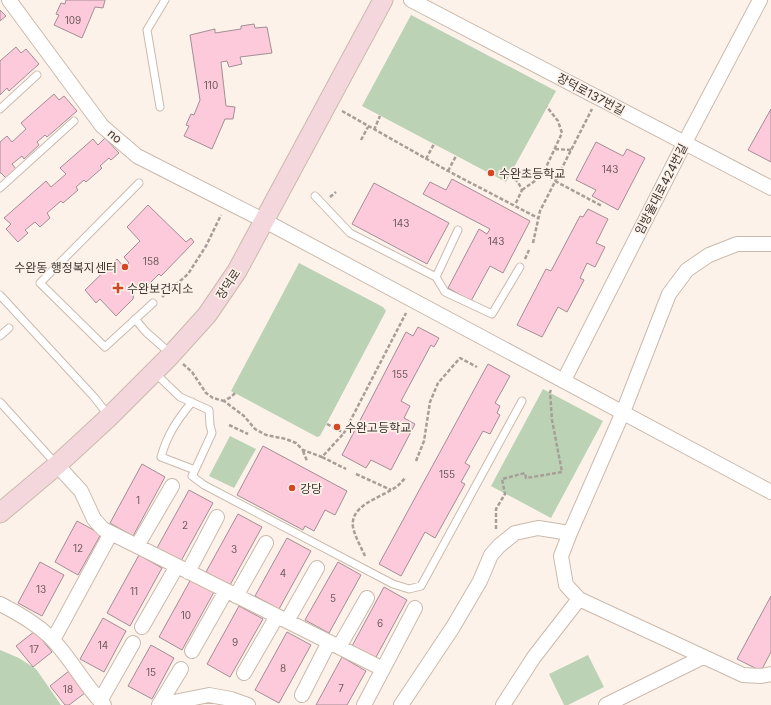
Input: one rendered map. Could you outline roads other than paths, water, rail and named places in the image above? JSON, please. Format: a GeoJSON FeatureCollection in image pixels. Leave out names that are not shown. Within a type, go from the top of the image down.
{"type":"FeatureCollection","features":[{"type":"Feature","properties":{"kind":"main road","name":"장덕로"},"geometry":{"type":"LineString","coordinates":[[0,513],[57,465],[109,417],[154,372],[207,315],[237,271],[265,221],[383,0]]}},
{"type":"Feature","properties":{"kind":"street","name":"no"},"geometry":{"type":"LineString","coordinates":[[9,0],[102,126],[137,156],[265,221],[771,492]]}},
{"type":"Feature","properties":{"kind":"street","name":"장덕로137번길"},"geometry":{"type":"LineString","coordinates":[[411,0],[684,144],[771,188]]}},
{"type":"Feature","properties":{"kind":"street","name":"임방울대로424번길"},"geometry":{"type":"LineString","coordinates":[[560,378],[760,0]]}},
{"type":"Feature","properties":{"kind":"street"},"geometry":{"type":"LineString","coordinates":[[771,244],[737,244],[709,255],[687,270],[669,294],[623,412],[561,556],[566,585],[579,599],[743,675],[761,676],[771,674]]}},
{"type":"Feature","properties":{"kind":"street"},"geometry":{"type":"LineString","coordinates":[[57,465],[81,491],[94,519],[103,529],[383,669]]}},
{"type":"Feature","properties":{"kind":"street"},"geometry":{"type":"LineString","coordinates":[[137,546],[172,486]]}},
{"type":"Feature","properties":{"kind":"street"},"geometry":{"type":"LineString","coordinates":[[142,627],[218,517]]}},
{"type":"Feature","properties":{"kind":"street"},"geometry":{"type":"LineString","coordinates":[[401,705],[453,627],[480,580],[491,555],[499,546],[514,533],[538,528],[570,533]]}},
{"type":"Feature","properties":{"kind":"street"},"geometry":{"type":"LineString","coordinates":[[53,640],[111,533]]}},
{"type":"Feature","properties":{"kind":"street"},"geometry":{"type":"LineString","coordinates":[[192,651],[266,543]]}},
{"type":"Feature","properties":{"kind":"street"},"geometry":{"type":"LineString","coordinates":[[244,674],[317,568]]}},
{"type":"Feature","properties":{"kind":"street"},"geometry":{"type":"LineString","coordinates":[[302,694],[367,598]]}},
{"type":"Feature","properties":{"kind":"street"},"geometry":{"type":"LineString","coordinates":[[503,705],[534,657],[579,599]]}},
{"type":"Feature","properties":{"kind":"street"},"geometry":{"type":"LineString","coordinates":[[0,604],[32,621],[53,640],[102,703],[133,644]]}},
{"type":"Feature","properties":{"kind":"street"},"geometry":{"type":"LineString","coordinates":[[364,705],[414,608]]}},
{"type":"Feature","properties":{"kind":"street"},"geometry":{"type":"LineString","coordinates":[[606,705],[703,657]]}},
{"type":"Feature","properties":{"kind":"street"},"geometry":{"type":"LineString","coordinates":[[159,705],[181,669]]}},
{"type":"Feature","properties":{"kind":"street"},"geometry":{"type":"LineString","coordinates":[[159,705],[209,696],[231,699],[248,705]]}},
{"type":"Feature","properties":{"kind":"lane"},"geometry":{"type":"LineString","coordinates":[[160,107],[147,30],[165,0]]}},
{"type":"Feature","properties":{"kind":"lane"},"geometry":{"type":"LineString","coordinates":[[0,109],[37,75]]}},
{"type":"Feature","properties":{"kind":"lane"},"geometry":{"type":"LineString","coordinates":[[0,188],[74,121]]}},
{"type":"Feature","properties":{"kind":"lane"},"geometry":{"type":"LineString","coordinates":[[139,183],[40,283],[105,347],[153,303]]}},
{"type":"Feature","properties":{"kind":"lane"},"geometry":{"type":"LineString","coordinates":[[315,196],[350,233],[436,277],[444,292],[492,314],[520,267]]}},
{"type":"Feature","properties":{"kind":"lane"},"geometry":{"type":"LineString","coordinates":[[436,277],[458,230]]}},
{"type":"Feature","properties":{"kind":"lane"},"geometry":{"type":"LineString","coordinates":[[0,295],[94,397],[109,417]]}},
{"type":"Feature","properties":{"kind":"lane"},"geometry":{"type":"LineString","coordinates":[[135,319],[146,332],[171,354]]}},
{"type":"Feature","properties":{"kind":"lane"},"geometry":{"type":"LineString","coordinates":[[0,336],[9,328]]}},
{"type":"Feature","properties":{"kind":"lane"},"geometry":{"type":"LineString","coordinates":[[154,372],[180,397],[209,410],[212,432],[192,476],[204,485],[393,584],[409,589],[421,586],[522,401]]}},
{"type":"Feature","properties":{"kind":"lane"},"geometry":{"type":"LineString","coordinates":[[0,402],[57,465]]}},
{"type":"Feature","properties":{"kind":"lane"},"geometry":{"type":"LineString","coordinates":[[192,402],[180,416],[165,442],[161,457],[194,470]]}},
{"type":"Feature","properties":{"kind":"place","name":"수완초등학교"},"geometry":{"type":"Point","coordinates":[491,173]}},
{"type":"Feature","properties":{"kind":"place","name":"수완동 행정복지센터"},"geometry":{"type":"Point","coordinates":[125,267]}},
{"type":"Feature","properties":{"kind":"place","name":"수완보건지소"},"geometry":{"type":"Point","coordinates":[118,288]}},
{"type":"Feature","properties":{"kind":"place","name":"수완고등학교"},"geometry":{"type":"Point","coordinates":[337,427]}},
{"type":"Feature","properties":{"kind":"place","name":"강당"},"geometry":{"type":"Point","coordinates":[292,488]}}]}
